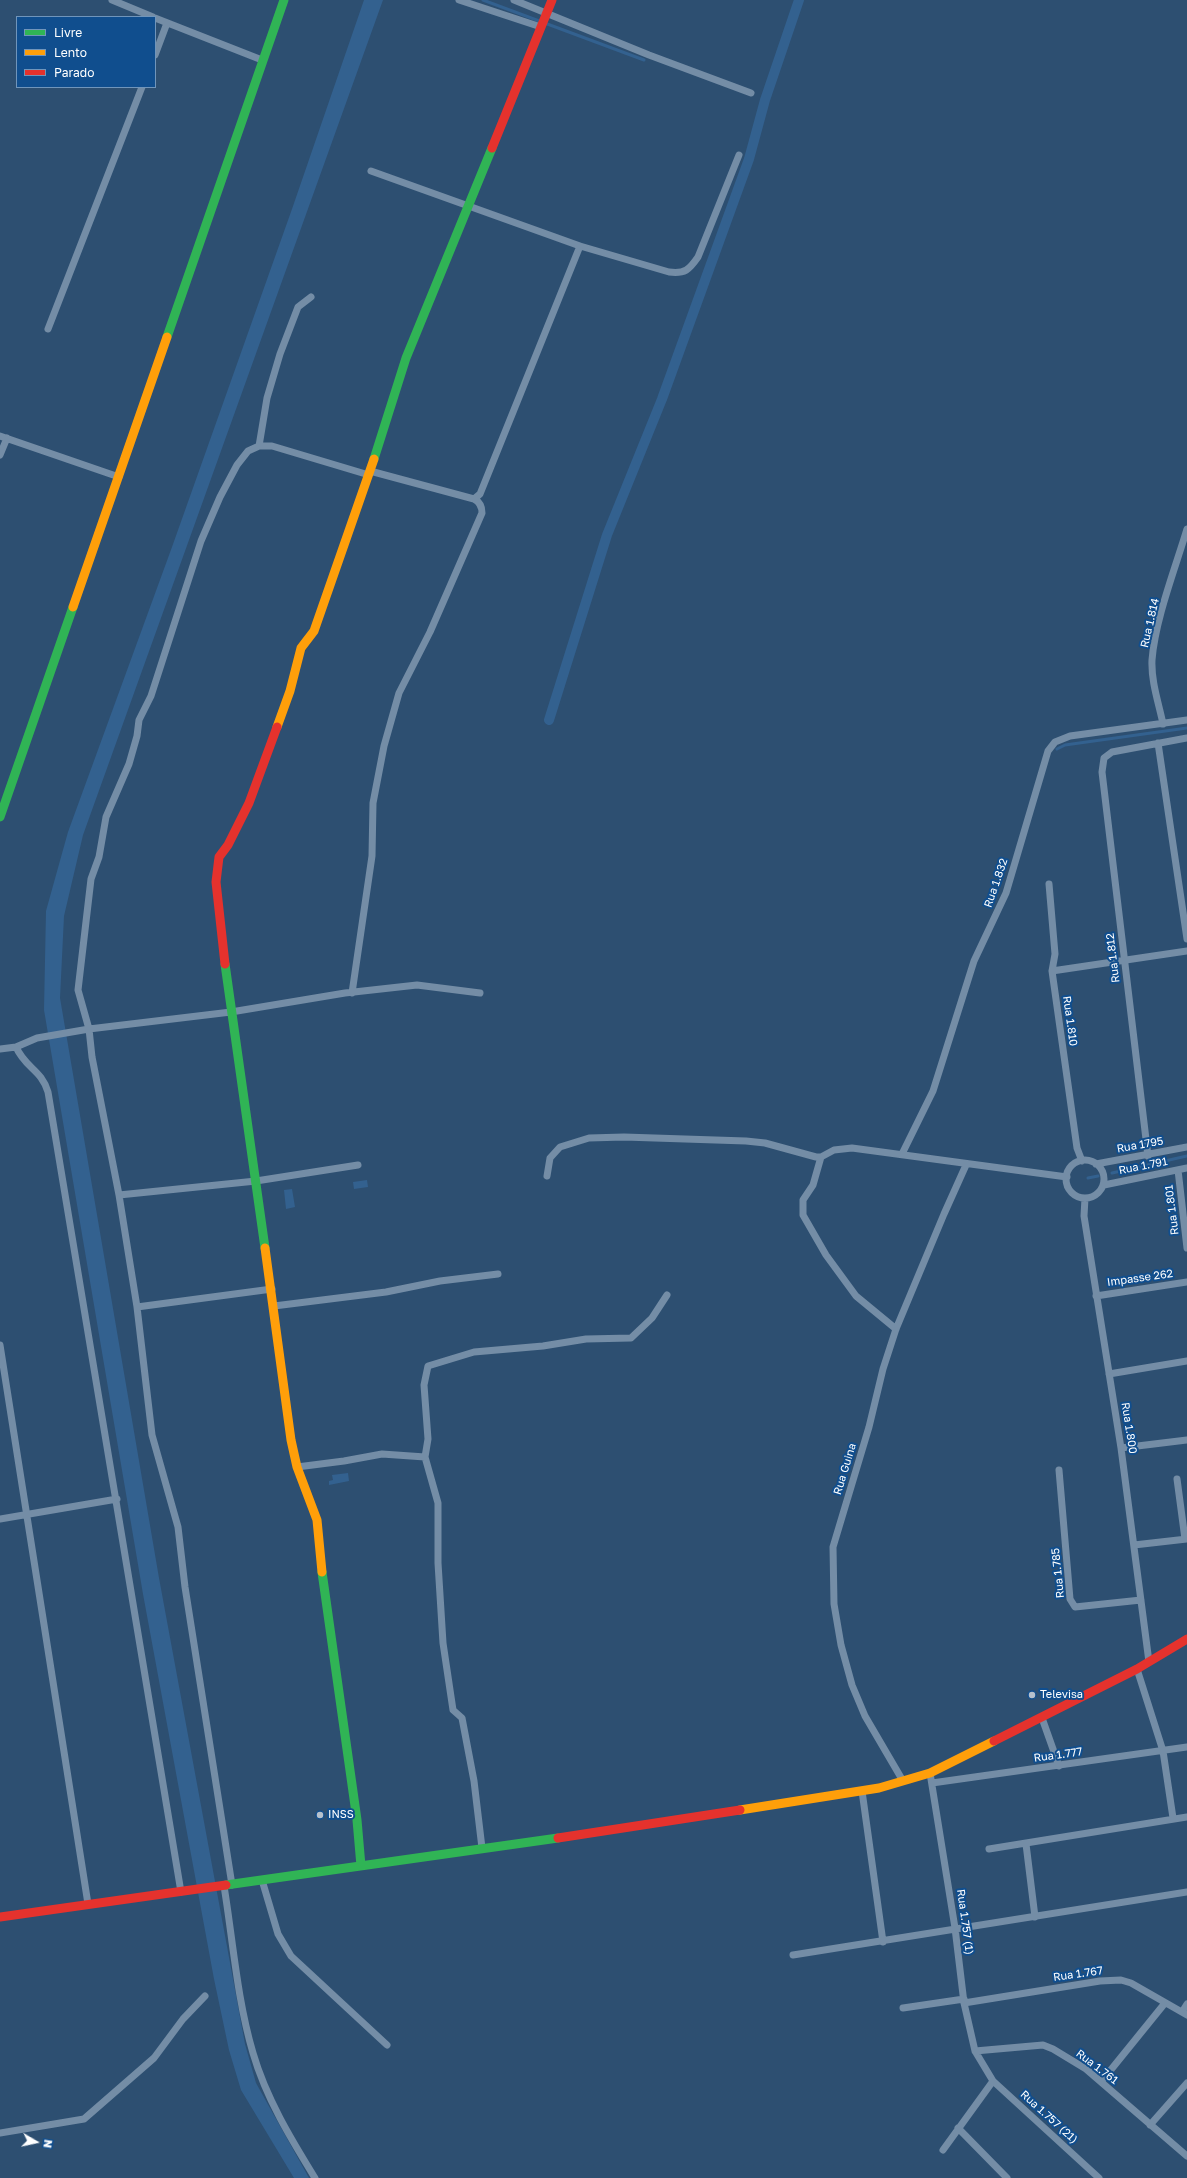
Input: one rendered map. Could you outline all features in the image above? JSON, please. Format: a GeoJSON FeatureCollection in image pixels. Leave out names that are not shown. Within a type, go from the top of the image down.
{"type":"FeatureCollection","features":[{"type":"Feature","properties":{"kind":"street"},"geometry":{"type":"LineString","coordinates":[[112,0],[152,16]]}},
{"type":"Feature","properties":{"kind":"street"},"geometry":{"type":"LineString","coordinates":[[0,817],[284,0]]}},
{"type":"Feature","properties":{"kind":"street"},"geometry":{"type":"LineString","coordinates":[[459,0],[541,27]]}},
{"type":"Feature","properties":{"kind":"street"},"geometry":{"type":"LineString","coordinates":[[514,0],[547,12],[628,47],[750,93]]}},
{"type":"Feature","properties":{"kind":"street"},"geometry":{"type":"LineString","coordinates":[[361,1866],[357,1820],[326,1597],[317,1520],[297,1467],[291,1440],[280,1365],[272,1289],[231,1012],[216,882],[217,866],[219,857],[228,845],[248,803],[271,747],[290,691],[301,648],[314,631],[370,473],[406,358],[467,205],[552,0]]}},
{"type":"Feature","properties":{"kind":"street"},"geometry":{"type":"LineString","coordinates":[[156,18],[262,60]]}},
{"type":"Feature","properties":{"kind":"street"},"geometry":{"type":"LineString","coordinates":[[156,53],[168,23]]}},
{"type":"Feature","properties":{"kind":"street"},"geometry":{"type":"LineString","coordinates":[[48,328],[142,88]]}},
{"type":"Feature","properties":{"kind":"street"},"geometry":{"type":"LineString","coordinates":[[371,171],[580,246],[680,274],[690,270],[698,257],[739,155]]}},
{"type":"Feature","properties":{"kind":"street"},"geometry":{"type":"LineString","coordinates":[[474,499],[480,494],[580,246]]}},
{"type":"Feature","properties":{"kind":"street"},"geometry":{"type":"LineString","coordinates":[[259,446],[267,398],[280,354],[298,307],[311,297]]}},
{"type":"Feature","properties":{"kind":"street"},"geometry":{"type":"LineString","coordinates":[[0,455],[3,437],[119,477]]}},
{"type":"Feature","properties":{"kind":"street"},"geometry":{"type":"LineString","coordinates":[[315,2178],[274,2105],[253,2053],[243,2007],[224,1886],[178,1526],[152,1435],[137,1307],[119,1195],[92,1057],[89,1029],[78,990],[91,879],[99,857],[106,817],[129,764],[137,736],[139,720],[151,696],[161,662],[182,605],[201,541],[237,465],[248,451],[259,446],[272,446],[370,473],[474,499],[478,501],[482,508],[482,513],[430,632],[399,693],[384,746],[373,803],[372,856],[352,993]]}},
{"type":"Feature","properties":{"kind":"street","name":"Rua 1.814"},"geometry":{"type":"LineString","coordinates":[[1163,724],[1153,678],[1152,661],[1156,637],[1187,529]]}},
{"type":"Feature","properties":{"kind":"street","name":"Rua 1.832"},"geometry":{"type":"LineString","coordinates":[[902,1154],[933,1091],[974,961],[1006,893],[1048,752],[1055,742],[1070,736],[1187,720]]}},
{"type":"Feature","properties":{"kind":"street"},"geometry":{"type":"LineString","coordinates":[[1187,738],[1158,743],[1187,939]]}},
{"type":"Feature","properties":{"kind":"street","name":"Rua 1.812"},"geometry":{"type":"LineString","coordinates":[[1148,1156],[1102,772],[1104,758],[1112,752],[1158,743]]}},
{"type":"Feature","properties":{"kind":"street","name":"Rua 1.810"},"geometry":{"type":"LineString","coordinates":[[1049,884],[1055,954],[1052,970],[1077,1148],[1082,1160]]}},
{"type":"Feature","properties":{"kind":"street"},"geometry":{"type":"LineString","coordinates":[[1052,970],[1187,951]]}},
{"type":"Feature","properties":{"kind":"street"},"geometry":{"type":"LineString","coordinates":[[0,1049],[16,1047],[37,1038],[89,1029],[231,1012],[352,993],[417,985],[480,993]]}},
{"type":"Feature","properties":{"kind":"street"},"geometry":{"type":"LineString","coordinates":[[16,1047],[26,1064],[40,1074],[48,1092],[185,1891]]}},
{"type":"Feature","properties":{"kind":"street"},"geometry":{"type":"LineString","coordinates":[[547,1176],[550,1158],[560,1147],[588,1138],[624,1137],[766,1143],[821,1157],[834,1150],[852,1148],[902,1154],[966,1165],[1066,1177]]}},
{"type":"Feature","properties":{"kind":"street","name":"Rua 1795"},"geometry":{"type":"LineString","coordinates":[[1096,1164],[1148,1156],[1187,1147]]}},
{"type":"Feature","properties":{"kind":"street"},"geometry":{"type":"LineString","coordinates":[[821,1157],[813,1185],[803,1200],[803,1215],[826,1256],[856,1296],[896,1330]]}},
{"type":"Feature","properties":{"kind":"street"},"geometry":{"type":"LineString","coordinates":[[1082,1160],[1089,1160],[1096,1164],[1103,1173],[1104,1185],[1096,1194],[1085,1198],[1074,1194],[1067,1184],[1066,1177],[1074,1164],[1082,1160]]}},
{"type":"Feature","properties":{"kind":"street"},"geometry":{"type":"LineString","coordinates":[[119,1195],[256,1181],[358,1165]]}},
{"type":"Feature","properties":{"kind":"street","name":"Rua Guina"},"geometry":{"type":"LineString","coordinates":[[904,1781],[865,1716],[852,1685],[841,1645],[834,1604],[832,1561],[833,1547],[869,1427],[883,1369],[896,1330],[966,1165]]}},
{"type":"Feature","properties":{"kind":"street","name":"Rua 1.791"},"geometry":{"type":"LineString","coordinates":[[1104,1185],[1187,1168]]}},
{"type":"Feature","properties":{"kind":"street","name":"Rua 1.801"},"geometry":{"type":"LineString","coordinates":[[1178,1170],[1187,1248]]}},
{"type":"Feature","properties":{"kind":"street","name":"Rua 1.800"},"geometry":{"type":"LineString","coordinates":[[1085,1198],[1084,1216],[1121,1448],[1149,1662]]}},
{"type":"Feature","properties":{"kind":"street"},"geometry":{"type":"LineString","coordinates":[[274,1306],[386,1292],[440,1281],[498,1274]]}},
{"type":"Feature","properties":{"kind":"street","name":"Impasse 262"},"geometry":{"type":"LineString","coordinates":[[1096,1296],[1187,1282]]}},
{"type":"Feature","properties":{"kind":"street"},"geometry":{"type":"LineString","coordinates":[[137,1307],[272,1289]]}},
{"type":"Feature","properties":{"kind":"street"},"geometry":{"type":"LineString","coordinates":[[482,1848],[474,1781],[462,1718],[453,1710],[443,1643],[438,1563],[438,1503],[425,1457],[428,1439],[424,1385],[428,1366],[474,1352],[543,1346],[586,1339],[632,1338],[652,1318],[667,1296]]}},
{"type":"Feature","properties":{"kind":"street"},"geometry":{"type":"LineString","coordinates":[[0,1345],[88,1904]]}},
{"type":"Feature","properties":{"kind":"street"},"geometry":{"type":"LineString","coordinates":[[1109,1374],[1187,1361]]}},
{"type":"Feature","properties":{"kind":"street"},"geometry":{"type":"LineString","coordinates":[[1121,1448],[1187,1440]]}},
{"type":"Feature","properties":{"kind":"street"},"geometry":{"type":"LineString","coordinates":[[297,1467],[382,1454],[425,1457]]}},
{"type":"Feature","properties":{"kind":"street","name":"Rua 1.785"},"geometry":{"type":"LineString","coordinates":[[1059,1470],[1070,1599],[1075,1607],[1141,1600]]}},
{"type":"Feature","properties":{"kind":"street"},"geometry":{"type":"LineString","coordinates":[[1134,1545],[1186,1539],[1177,1479]]}},
{"type":"Feature","properties":{"kind":"street"},"geometry":{"type":"LineString","coordinates":[[0,1519],[117,1499]]}},
{"type":"Feature","properties":{"kind":"street"},"geometry":{"type":"LineString","coordinates":[[0,1917],[634,1827],[862,1791],[930,1773],[1137,1669],[1187,1639]]}},
{"type":"Feature","properties":{"kind":"street"},"geometry":{"type":"LineString","coordinates":[[1137,1669],[1163,1751],[1174,1818]]}},
{"type":"Feature","properties":{"kind":"street"},"geometry":{"type":"LineString","coordinates":[[1042,1718],[1059,1766]]}},
{"type":"Feature","properties":{"kind":"street","name":"Rua 1.777"},"geometry":{"type":"LineString","coordinates":[[932,1783],[1187,1748]]}},
{"type":"Feature","properties":{"kind":"street","name":"Rua 1.757 (1)"},"geometry":{"type":"LineString","coordinates":[[930,1773],[955,1928],[964,2001],[975,2051],[985,2070]]}},
{"type":"Feature","properties":{"kind":"street"},"geometry":{"type":"LineString","coordinates":[[862,1791],[883,1942]]}},
{"type":"Feature","properties":{"kind":"street"},"geometry":{"type":"LineString","coordinates":[[989,1849],[1187,1817]]}},
{"type":"Feature","properties":{"kind":"street"},"geometry":{"type":"LineString","coordinates":[[1026,1844],[1035,1917]]}},
{"type":"Feature","properties":{"kind":"street"},"geometry":{"type":"LineString","coordinates":[[262,1880],[278,1934],[291,1956],[387,2045]]}},
{"type":"Feature","properties":{"kind":"street"},"geometry":{"type":"LineString","coordinates":[[793,1955],[883,1942],[955,1928],[1035,1917],[1123,1901],[1187,1892]]}},
{"type":"Feature","properties":{"kind":"street","name":"Rua 1.767"},"geometry":{"type":"LineString","coordinates":[[903,2008],[964,2001],[1100,1981],[1121,1980],[1131,1983],[1184,2013]]}},
{"type":"Feature","properties":{"kind":"street"},"geometry":{"type":"LineString","coordinates":[[0,2133],[84,2119],[154,2058],[183,2019],[205,1996]]}},
{"type":"Feature","properties":{"kind":"street"},"geometry":{"type":"LineString","coordinates":[[1101,2082],[1165,2003]]}},
{"type":"Feature","properties":{"kind":"street"},"geometry":{"type":"LineString","coordinates":[[1184,2013],[1187,2004]]}},
{"type":"Feature","properties":{"kind":"street","name":"Rua 1.761"},"geometry":{"type":"LineString","coordinates":[[975,2051],[1043,2045],[1053,2049],[1086,2069],[1187,2156]]}},
{"type":"Feature","properties":{"kind":"street","name":"Rua 1.757 (21)"},"geometry":{"type":"LineString","coordinates":[[985,2070],[993,2081],[1100,2178]]}},
{"type":"Feature","properties":{"kind":"street"},"geometry":{"type":"LineString","coordinates":[[943,2150],[993,2081]]}},
{"type":"Feature","properties":{"kind":"street"},"geometry":{"type":"LineString","coordinates":[[1150,2125],[1187,2083]]}},
{"type":"Feature","properties":{"kind":"street"},"geometry":{"type":"LineString","coordinates":[[958,2128],[1007,2178]]}},
{"type":"Feature","properties":{"kind":"water"},"geometry":{"type":"Polygon","coordinates":[[[364,0],[383,0],[83,835],[64,916],[60,998],[159,1578],[245,2044],[256,2083],[309,2178],[294,2178],[241,2090],[229,2050],[214,1979],[143,1594],[44,1010],[46,911],[68,832],[172,547],[292,209],[364,0]]]}},
{"type":"Feature","properties":{"kind":"water"},"geometry":{"type":"Polygon","coordinates":[[[367,1180],[368,1187],[354,1189],[353,1182],[367,1180]]]}},
{"type":"Feature","properties":{"kind":"water"},"geometry":{"type":"Polygon","coordinates":[[[292,1189],[295,1207],[286,1209],[284,1190],[292,1189]]]}},
{"type":"Feature","properties":{"kind":"water"},"geometry":{"type":"Polygon","coordinates":[[[348,1473],[349,1481],[329,1485],[329,1481],[333,1480],[332,1475],[348,1473]]]}},
{"type":"Feature","properties":{"kind":"waterway"},"geometry":{"type":"LineString","coordinates":[[483,0],[644,60]]}},
{"type":"Feature","properties":{"kind":"waterway"},"geometry":{"type":"LineString","coordinates":[[549,720],[607,535],[662,399],[749,159],[765,100],[799,0]]}},
{"type":"Feature","properties":{"kind":"waterway"},"geometry":{"type":"LineString","coordinates":[[1057,749],[1065,745],[1187,728]]}},
{"type":"Feature","properties":{"kind":"waterway"},"geometry":{"type":"LineString","coordinates":[[1112,1173],[1187,1156]]}},
{"type":"Feature","properties":{"kind":"waterway"},"geometry":{"type":"LineString","coordinates":[[1088,1178],[1098,1176]]}},
{"type":"Feature","properties":{"kind":"traffic: fast"},"geometry":{"type":"LineString","coordinates":[[167,337],[284,0]]}},
{"type":"Feature","properties":{"kind":"traffic: fast"},"geometry":{"type":"LineString","coordinates":[[374,459],[406,358],[492,148]]}},
{"type":"Feature","properties":{"kind":"traffic: fast"},"geometry":{"type":"LineString","coordinates":[[0,817],[73,607]]}},
{"type":"Feature","properties":{"kind":"traffic: fast"},"geometry":{"type":"LineString","coordinates":[[225,964],[265,1248]]}},
{"type":"Feature","properties":{"kind":"traffic: fast"},"geometry":{"type":"LineString","coordinates":[[322,1572],[357,1820],[361,1866]]}},
{"type":"Feature","properties":{"kind":"traffic: fast"},"geometry":{"type":"LineString","coordinates":[[226,1885],[558,1838]]}},
{"type":"Feature","properties":{"kind":"traffic: slow"},"geometry":{"type":"LineString","coordinates":[[73,607],[167,337]]}},
{"type":"Feature","properties":{"kind":"traffic: slow"},"geometry":{"type":"LineString","coordinates":[[277,727],[290,691],[301,648],[314,631],[374,459]]}},
{"type":"Feature","properties":{"kind":"traffic: slow"},"geometry":{"type":"LineString","coordinates":[[265,1248],[291,1440],[297,1467],[317,1520],[322,1572]]}},
{"type":"Feature","properties":{"kind":"traffic: slow"},"geometry":{"type":"LineString","coordinates":[[740,1810],[879,1788],[930,1773],[994,1741]]}},
{"type":"Feature","properties":{"kind":"traffic: jam"},"geometry":{"type":"LineString","coordinates":[[492,148],[552,0]]}},
{"type":"Feature","properties":{"kind":"traffic: jam"},"geometry":{"type":"LineString","coordinates":[[225,964],[216,882],[219,857],[228,845],[249,803],[277,727]]}},
{"type":"Feature","properties":{"kind":"traffic: jam"},"geometry":{"type":"LineString","coordinates":[[994,1741],[1137,1669],[1187,1639]]}},
{"type":"Feature","properties":{"kind":"traffic: jam"},"geometry":{"type":"LineString","coordinates":[[558,1838],[740,1810]]}},
{"type":"Feature","properties":{"kind":"traffic: jam"},"geometry":{"type":"LineString","coordinates":[[0,1917],[226,1885]]}},
{"type":"Feature","properties":{"kind":"place","name":"Televisa"},"geometry":{"type":"Point","coordinates":[1032,1695]}},
{"type":"Feature","properties":{"kind":"place","name":"INSS"},"geometry":{"type":"Point","coordinates":[320,1815]}}]}
